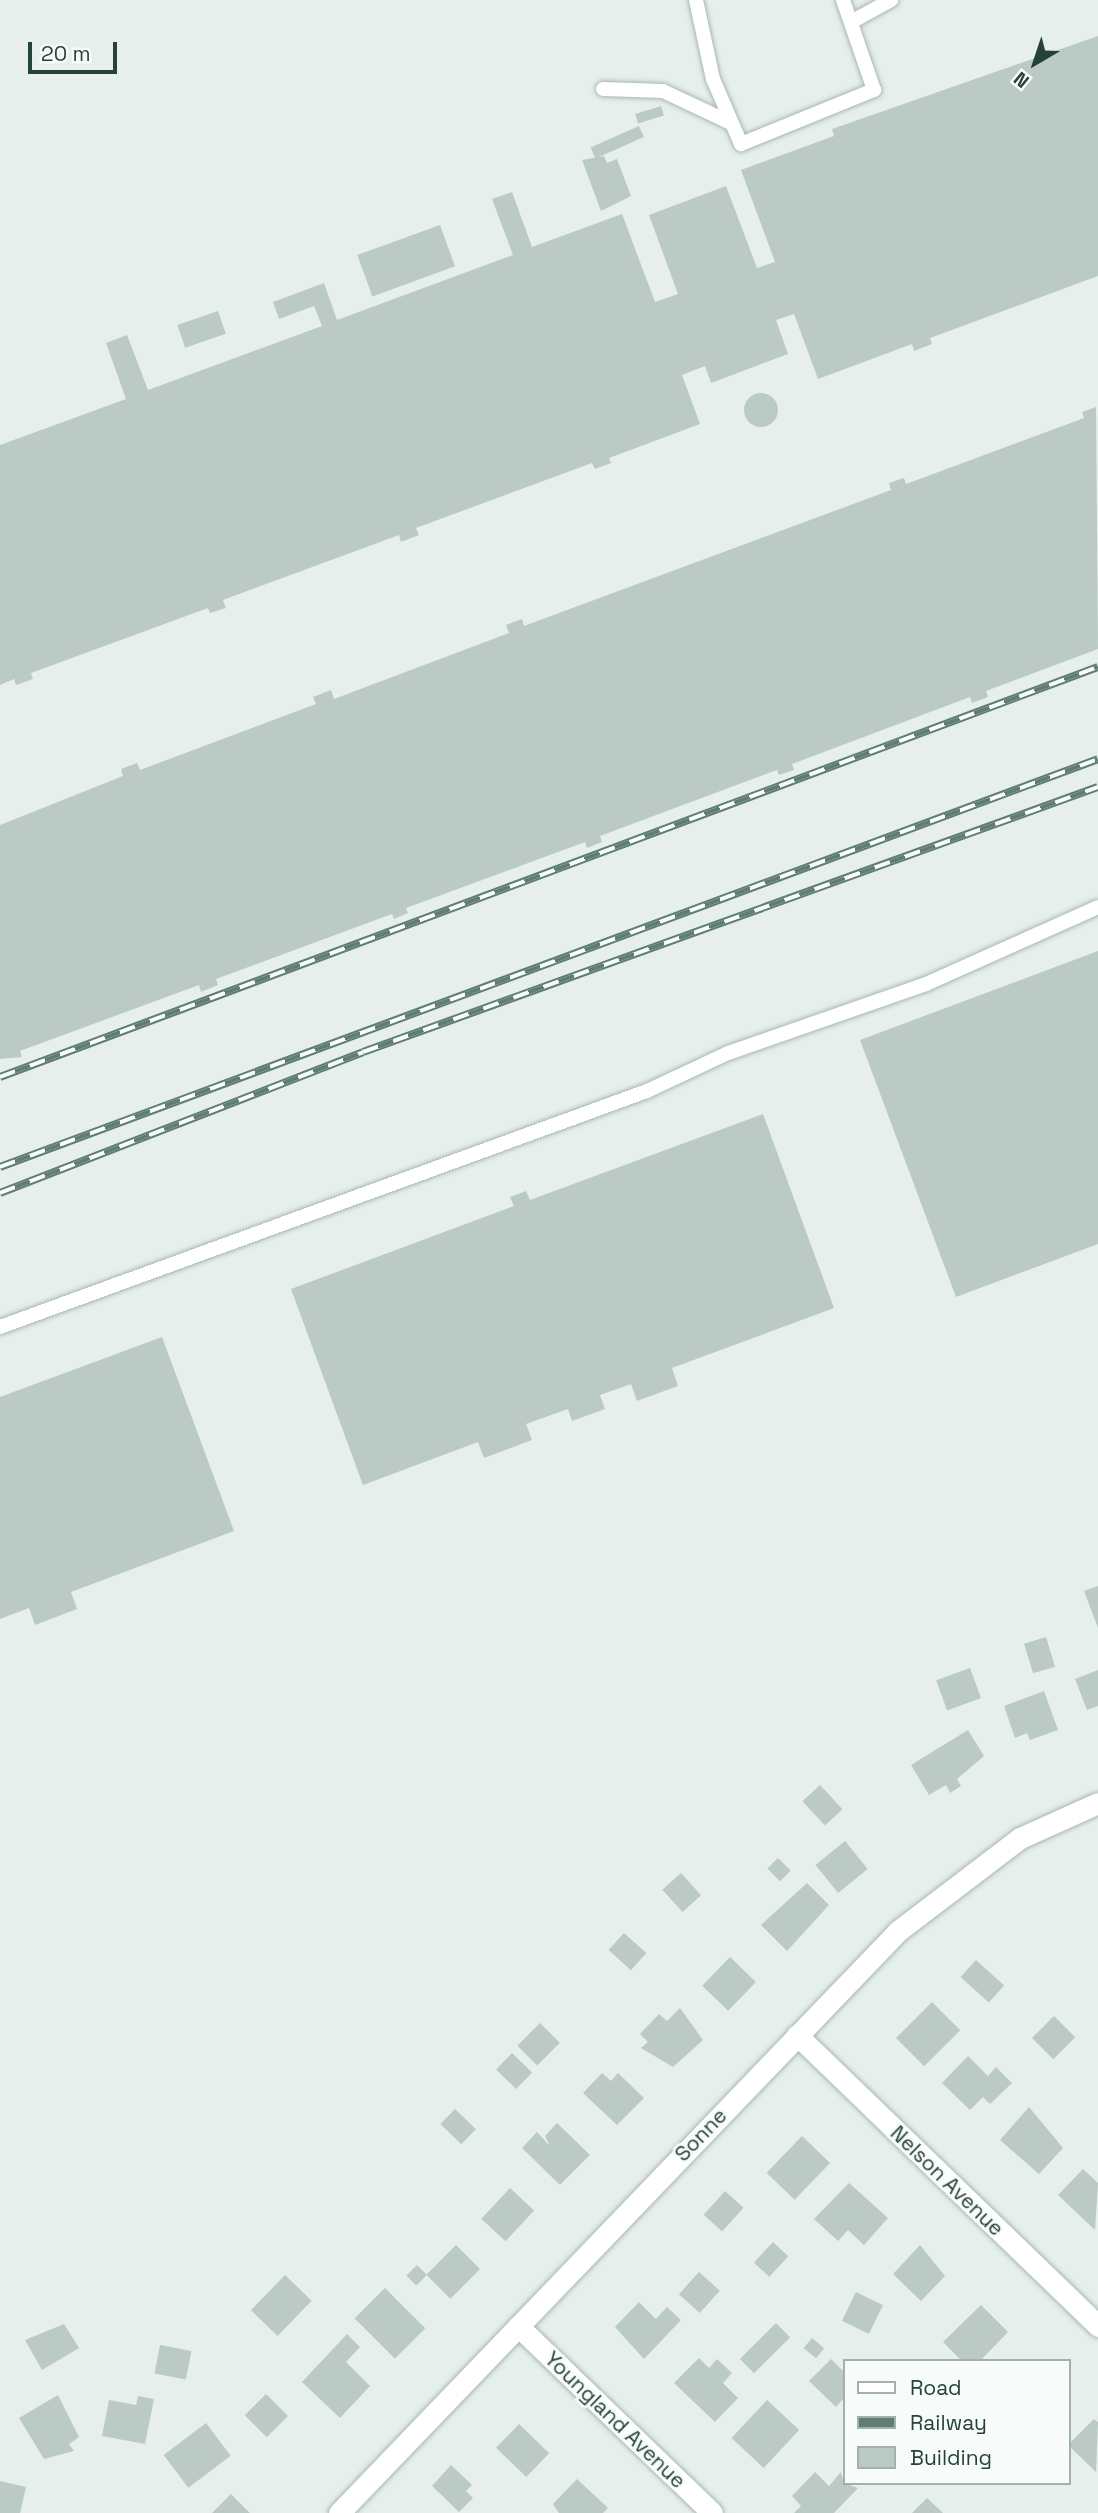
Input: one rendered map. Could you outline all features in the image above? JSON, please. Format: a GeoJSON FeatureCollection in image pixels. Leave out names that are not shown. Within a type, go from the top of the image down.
{"type":"FeatureCollection","features":[{"type":"Feature","properties":{"kind":"street","name":"Sonne"},"geometry":{"type":"LineString","coordinates":[[339,2513],[797,2035],[943,1893],[1020,1839],[1098,1802]]}},
{"type":"Feature","properties":{"kind":"street","name":"Nelson Avenue"},"geometry":{"type":"LineString","coordinates":[[797,2035],[1098,2326]]}},
{"type":"Feature","properties":{"kind":"street","name":"Youngland Avenue"},"geometry":{"type":"LineString","coordinates":[[518,2326],[712,2513]]}},
{"type":"Feature","properties":{"kind":"lane"},"geometry":{"type":"LineString","coordinates":[[696,0],[729,122],[741,144],[874,90],[843,0]]}},
{"type":"Feature","properties":{"kind":"lane"},"geometry":{"type":"LineString","coordinates":[[851,22],[891,0]]}},
{"type":"Feature","properties":{"kind":"lane"},"geometry":{"type":"LineString","coordinates":[[603,89],[663,90],[729,122]]}},
{"type":"Feature","properties":{"kind":"lane"},"geometry":{"type":"LineString","coordinates":[[0,1327],[647,1091],[728,1053],[926,984],[1098,907]]}},
{"type":"Feature","properties":{"kind":"building"},"geometry":{"type":"Polygon","coordinates":[[[1098,36],[1098,276],[930,338],[932,344],[914,351],[912,344],[818,379],[794,314],[776,320],[788,354],[711,383],[705,366],[682,375],[700,424],[609,458],[611,463],[595,469],[592,463],[416,528],[419,535],[401,542],[399,535],[223,600],[226,608],[210,613],[208,608],[31,673],[33,679],[16,685],[14,679],[0,685],[0,445],[126,399],[106,343],[127,335],[148,390],[322,326],[314,306],[279,319],[273,302],[324,283],[337,320],[513,255],[492,199],[512,192],[532,247],[622,214],[655,302],[678,294],[649,215],[726,186],[757,268],[775,262],[741,170],[834,136],[832,129],[1098,36]]]}},
{"type":"Feature","properties":{"kind":"building"},"geometry":{"type":"Polygon","coordinates":[[[661,106],[664,116],[638,123],[635,114],[661,106]]]}},
{"type":"Feature","properties":{"kind":"building"},"geometry":{"type":"Polygon","coordinates":[[[639,126],[644,137],[595,159],[591,148],[639,126]]]}},
{"type":"Feature","properties":{"kind":"building"},"geometry":{"type":"Polygon","coordinates":[[[604,156],[607,163],[617,159],[631,196],[601,211],[582,160],[604,156]]]}},
{"type":"Feature","properties":{"kind":"building"},"geometry":{"type":"Polygon","coordinates":[[[440,225],[455,266],[372,296],[357,255],[440,225]]]}},
{"type":"Feature","properties":{"kind":"building"},"geometry":{"type":"Polygon","coordinates":[[[218,311],[226,334],[185,348],[177,325],[218,311]]]}},
{"type":"Feature","properties":{"kind":"building"},"geometry":{"type":"Polygon","coordinates":[[[761,393],[773,398],[778,410],[773,422],[761,427],[749,422],[744,410],[749,398],[761,393]]]}},
{"type":"Feature","properties":{"kind":"building"},"geometry":{"type":"Polygon","coordinates":[[[1096,407],[1098,649],[986,691],[988,697],[972,703],[970,697],[792,764],[794,770],[779,775],[777,770],[600,836],[602,842],[587,848],[585,842],[406,908],[408,913],[394,919],[392,914],[216,979],[218,985],[201,992],[199,985],[20,1051],[22,1057],[0,1059],[0,825],[123,776],[121,769],[137,763],[140,770],[316,704],[313,697],[331,690],[334,699],[509,633],[506,625],[522,619],[524,626],[891,490],[889,483],[904,478],[906,484],[1084,418],[1082,412],[1096,407]]]}},
{"type":"Feature","properties":{"kind":"building"},"geometry":{"type":"Polygon","coordinates":[[[1098,951],[1098,1244],[956,1297],[860,1040],[1098,951]]]}},
{"type":"Feature","properties":{"kind":"building"},"geometry":{"type":"Polygon","coordinates":[[[763,1114],[834,1308],[672,1368],[678,1386],[637,1401],[631,1384],[600,1395],[605,1409],[572,1421],[568,1409],[526,1424],[532,1440],[484,1458],[478,1442],[363,1485],[291,1289],[514,1206],[510,1197],[526,1191],[530,1200],[763,1114]]]}},
{"type":"Feature","properties":{"kind":"building"},"geometry":{"type":"Polygon","coordinates":[[[162,1337],[234,1531],[71,1592],[77,1609],[35,1625],[29,1608],[0,1619],[0,1397],[162,1337]]]}},
{"type":"Feature","properties":{"kind":"building"},"geometry":{"type":"Polygon","coordinates":[[[1098,1586],[1098,1628],[1084,1591],[1098,1586]]]}},
{"type":"Feature","properties":{"kind":"building"},"geometry":{"type":"Polygon","coordinates":[[[1046,1637],[1055,1667],[1033,1673],[1024,1644],[1046,1637]]]}},
{"type":"Feature","properties":{"kind":"building"},"geometry":{"type":"Polygon","coordinates":[[[970,1668],[981,1698],[947,1710],[936,1680],[970,1668]]]}},
{"type":"Feature","properties":{"kind":"building"},"geometry":{"type":"Polygon","coordinates":[[[1098,1670],[1098,1706],[1087,1710],[1075,1679],[1098,1670]]]}},
{"type":"Feature","properties":{"kind":"building"},"geometry":{"type":"Polygon","coordinates":[[[1044,1691],[1058,1730],[1030,1740],[1027,1733],[1015,1738],[1004,1706],[1044,1691]]]}},
{"type":"Feature","properties":{"kind":"building"},"geometry":{"type":"Polygon","coordinates":[[[968,1730],[984,1756],[957,1779],[961,1786],[950,1793],[946,1785],[929,1795],[911,1765],[968,1730]]]}},
{"type":"Feature","properties":{"kind":"building"},"geometry":{"type":"Polygon","coordinates":[[[820,1785],[843,1809],[825,1826],[802,1801],[820,1785]]]}},
{"type":"Feature","properties":{"kind":"building"},"geometry":{"type":"Polygon","coordinates":[[[845,1841],[868,1869],[838,1893],[815,1865],[845,1841]]]}},
{"type":"Feature","properties":{"kind":"building"},"geometry":{"type":"Polygon","coordinates":[[[778,1858],[791,1871],[780,1881],[767,1869],[778,1858]]]}},
{"type":"Feature","properties":{"kind":"building"},"geometry":{"type":"Polygon","coordinates":[[[681,1873],[701,1895],[682,1912],[662,1890],[681,1873]]]}},
{"type":"Feature","properties":{"kind":"building"},"geometry":{"type":"Polygon","coordinates":[[[807,1883],[829,1905],[787,1951],[761,1925],[807,1883]]]}},
{"type":"Feature","properties":{"kind":"building"},"geometry":{"type":"Polygon","coordinates":[[[624,1933],[646,1953],[631,1970],[609,1950],[624,1933]]]}},
{"type":"Feature","properties":{"kind":"building"},"geometry":{"type":"Polygon","coordinates":[[[730,1957],[756,1982],[728,2011],[702,1986],[730,1957]]]}},
{"type":"Feature","properties":{"kind":"building"},"geometry":{"type":"Polygon","coordinates":[[[976,1960],[1004,1985],[989,2003],[961,1977],[976,1960]]]}},
{"type":"Feature","properties":{"kind":"building"},"geometry":{"type":"Polygon","coordinates":[[[932,2002],[960,2030],[924,2066],[896,2038],[932,2002]]]}},
{"type":"Feature","properties":{"kind":"building"},"geometry":{"type":"Polygon","coordinates":[[[680,2008],[703,2040],[673,2067],[641,2048],[648,2042],[640,2034],[659,2014],[667,2021],[680,2008]]]}},
{"type":"Feature","properties":{"kind":"building"},"geometry":{"type":"Polygon","coordinates":[[[1054,2016],[1075,2037],[1053,2059],[1032,2038],[1054,2016]]]}},
{"type":"Feature","properties":{"kind":"building"},"geometry":{"type":"Polygon","coordinates":[[[540,2023],[560,2043],[537,2065],[517,2046],[540,2023]]]}},
{"type":"Feature","properties":{"kind":"building"},"geometry":{"type":"Polygon","coordinates":[[[512,2053],[532,2072],[516,2089],[496,2070],[512,2053]]]}},
{"type":"Feature","properties":{"kind":"building"},"geometry":{"type":"Polygon","coordinates":[[[968,2056],[988,2076],[996,2067],[1012,2083],[990,2104],[983,2097],[970,2110],[942,2083],[968,2056]]]}},
{"type":"Feature","properties":{"kind":"building"},"geometry":{"type":"Polygon","coordinates":[[[602,2073],[611,2081],[618,2073],[644,2098],[617,2125],[583,2093],[602,2073]]]}},
{"type":"Feature","properties":{"kind":"building"},"geometry":{"type":"Polygon","coordinates":[[[1029,2107],[1063,2148],[1039,2174],[1000,2140],[1029,2107]]]}},
{"type":"Feature","properties":{"kind":"building"},"geometry":{"type":"Polygon","coordinates":[[[455,2109],[476,2129],[461,2144],[440,2124],[455,2109]]]}},
{"type":"Feature","properties":{"kind":"building"},"geometry":{"type":"Polygon","coordinates":[[[557,2123],[590,2155],[560,2185],[522,2148],[537,2132],[550,2146],[545,2136],[557,2123]]]}},
{"type":"Feature","properties":{"kind":"building"},"geometry":{"type":"Polygon","coordinates":[[[802,2136],[830,2163],[795,2200],[767,2173],[802,2136]]]}},
{"type":"Feature","properties":{"kind":"building"},"geometry":{"type":"Polygon","coordinates":[[[1083,2169],[1098,2183],[1095,2230],[1058,2195],[1083,2169]]]}},
{"type":"Feature","properties":{"kind":"building"},"geometry":{"type":"Polygon","coordinates":[[[849,2183],[888,2218],[864,2245],[848,2230],[838,2241],[814,2219],[849,2183]]]}},
{"type":"Feature","properties":{"kind":"building"},"geometry":{"type":"Polygon","coordinates":[[[510,2188],[534,2211],[505,2241],[481,2219],[510,2188]]]}},
{"type":"Feature","properties":{"kind":"building"},"geometry":{"type":"Polygon","coordinates":[[[725,2191],[744,2208],[722,2232],[704,2215],[725,2191]]]}},
{"type":"Feature","properties":{"kind":"building"},"geometry":{"type":"Polygon","coordinates":[[[773,2242],[788,2256],[769,2277],[754,2262],[773,2242]]]}},
{"type":"Feature","properties":{"kind":"building"},"geometry":{"type":"Polygon","coordinates":[[[456,2245],[480,2269],[450,2299],[426,2275],[456,2245]]]}},
{"type":"Feature","properties":{"kind":"building"},"geometry":{"type":"Polygon","coordinates":[[[920,2245],[945,2276],[921,2301],[893,2274],[920,2245]]]}},
{"type":"Feature","properties":{"kind":"building"},"geometry":{"type":"Polygon","coordinates":[[[417,2265],[427,2275],[416,2286],[406,2276],[417,2265]]]}},
{"type":"Feature","properties":{"kind":"building"},"geometry":{"type":"Polygon","coordinates":[[[699,2272],[720,2291],[700,2313],[679,2294],[699,2272]]]}},
{"type":"Feature","properties":{"kind":"building"},"geometry":{"type":"Polygon","coordinates":[[[285,2275],[312,2301],[278,2336],[251,2310],[285,2275]]]}},
{"type":"Feature","properties":{"kind":"building"},"geometry":{"type":"Polygon","coordinates":[[[385,2288],[425,2328],[395,2359],[355,2318],[385,2288]]]}},
{"type":"Feature","properties":{"kind":"building"},"geometry":{"type":"Polygon","coordinates":[[[856,2292],[883,2305],[869,2334],[842,2321],[856,2292]]]}},
{"type":"Feature","properties":{"kind":"building"},"geometry":{"type":"Polygon","coordinates":[[[639,2302],[656,2319],[667,2307],[681,2320],[644,2359],[615,2327],[639,2302]]]}},
{"type":"Feature","properties":{"kind":"building"},"geometry":{"type":"Polygon","coordinates":[[[981,2305],[1008,2332],[982,2359],[960,2359],[943,2342],[981,2305]]]}},
{"type":"Feature","properties":{"kind":"building"},"geometry":{"type":"Polygon","coordinates":[[[776,2323],[790,2337],[754,2373],[740,2359],[776,2323]]]}},
{"type":"Feature","properties":{"kind":"building"},"geometry":{"type":"Polygon","coordinates":[[[64,2324],[79,2348],[42,2370],[25,2340],[64,2324]]]}},
{"type":"Feature","properties":{"kind":"building"},"geometry":{"type":"Polygon","coordinates":[[[347,2334],[360,2347],[346,2362],[370,2386],[340,2418],[302,2382],[347,2334]]]}},
{"type":"Feature","properties":{"kind":"building"},"geometry":{"type":"Polygon","coordinates":[[[812,2338],[824,2348],[816,2358],[804,2348],[812,2338]]]}},
{"type":"Feature","properties":{"kind":"building"},"geometry":{"type":"Polygon","coordinates":[[[160,2345],[191,2351],[186,2380],[154,2373],[160,2345]]]}},
{"type":"Feature","properties":{"kind":"building"},"geometry":{"type":"Polygon","coordinates":[[[699,2358],[709,2368],[717,2359],[732,2373],[723,2383],[738,2398],[715,2422],[674,2383],[699,2358]]]}},
{"type":"Feature","properties":{"kind":"building"},"geometry":{"type":"Polygon","coordinates":[[[831,2359],[842,2370],[842,2400],[836,2407],[809,2381],[831,2359]]]}},
{"type":"Feature","properties":{"kind":"building"},"geometry":{"type":"Polygon","coordinates":[[[266,2394],[288,2416],[267,2437],[245,2415],[266,2394]]]}},
{"type":"Feature","properties":{"kind":"building"},"geometry":{"type":"Polygon","coordinates":[[[58,2395],[79,2437],[69,2444],[74,2451],[44,2459],[19,2418],[58,2395]]]}},
{"type":"Feature","properties":{"kind":"building"},"geometry":{"type":"Polygon","coordinates":[[[138,2396],[154,2399],[145,2444],[102,2436],[109,2400],[136,2405],[138,2396]]]}},
{"type":"Feature","properties":{"kind":"building"},"geometry":{"type":"Polygon","coordinates":[[[767,2400],[799,2430],[764,2468],[732,2438],[767,2400]]]}},
{"type":"Feature","properties":{"kind":"building"},"geometry":{"type":"Polygon","coordinates":[[[1094,2419],[1098,2422],[1096,2472],[1070,2447],[1070,2443],[1094,2419]]]}},
{"type":"Feature","properties":{"kind":"building"},"geometry":{"type":"Polygon","coordinates":[[[206,2423],[231,2456],[188,2488],[164,2455],[206,2423]]]}},
{"type":"Feature","properties":{"kind":"building"},"geometry":{"type":"Polygon","coordinates":[[[519,2424],[549,2453],[526,2477],[496,2448],[519,2424]]]}},
{"type":"Feature","properties":{"kind":"building"},"geometry":{"type":"Polygon","coordinates":[[[451,2465],[472,2485],[466,2491],[473,2498],[459,2512],[432,2486],[451,2465]]]}},
{"type":"Feature","properties":{"kind":"building"},"geometry":{"type":"Polygon","coordinates":[[[815,2472],[829,2486],[841,2472],[842,2485],[858,2488],[834,2513],[794,2513],[801,2506],[792,2496],[815,2472]]]}},
{"type":"Feature","properties":{"kind":"building"},"geometry":{"type":"Polygon","coordinates":[[[577,2479],[608,2508],[603,2513],[559,2513],[553,2504],[577,2479]]]}},
{"type":"Feature","properties":{"kind":"building"},"geometry":{"type":"Polygon","coordinates":[[[0,2481],[26,2487],[20,2513],[0,2513],[0,2481]]]}},
{"type":"Feature","properties":{"kind":"building"},"geometry":{"type":"Polygon","coordinates":[[[231,2494],[250,2513],[212,2513],[231,2494]]]}},
{"type":"Feature","properties":{"kind":"building"},"geometry":{"type":"Polygon","coordinates":[[[927,2498],[943,2513],[912,2513],[927,2498]]]}},
{"type":"Feature","properties":{"kind":"railway"},"geometry":{"type":"LineString","coordinates":[[0,1077],[1098,667]]}},
{"type":"Feature","properties":{"kind":"railway"},"geometry":{"type":"LineString","coordinates":[[0,1167],[1098,759]]}},
{"type":"Feature","properties":{"kind":"railway"},"geometry":{"type":"LineString","coordinates":[[0,1193],[363,1052],[1098,787]]}}]}
